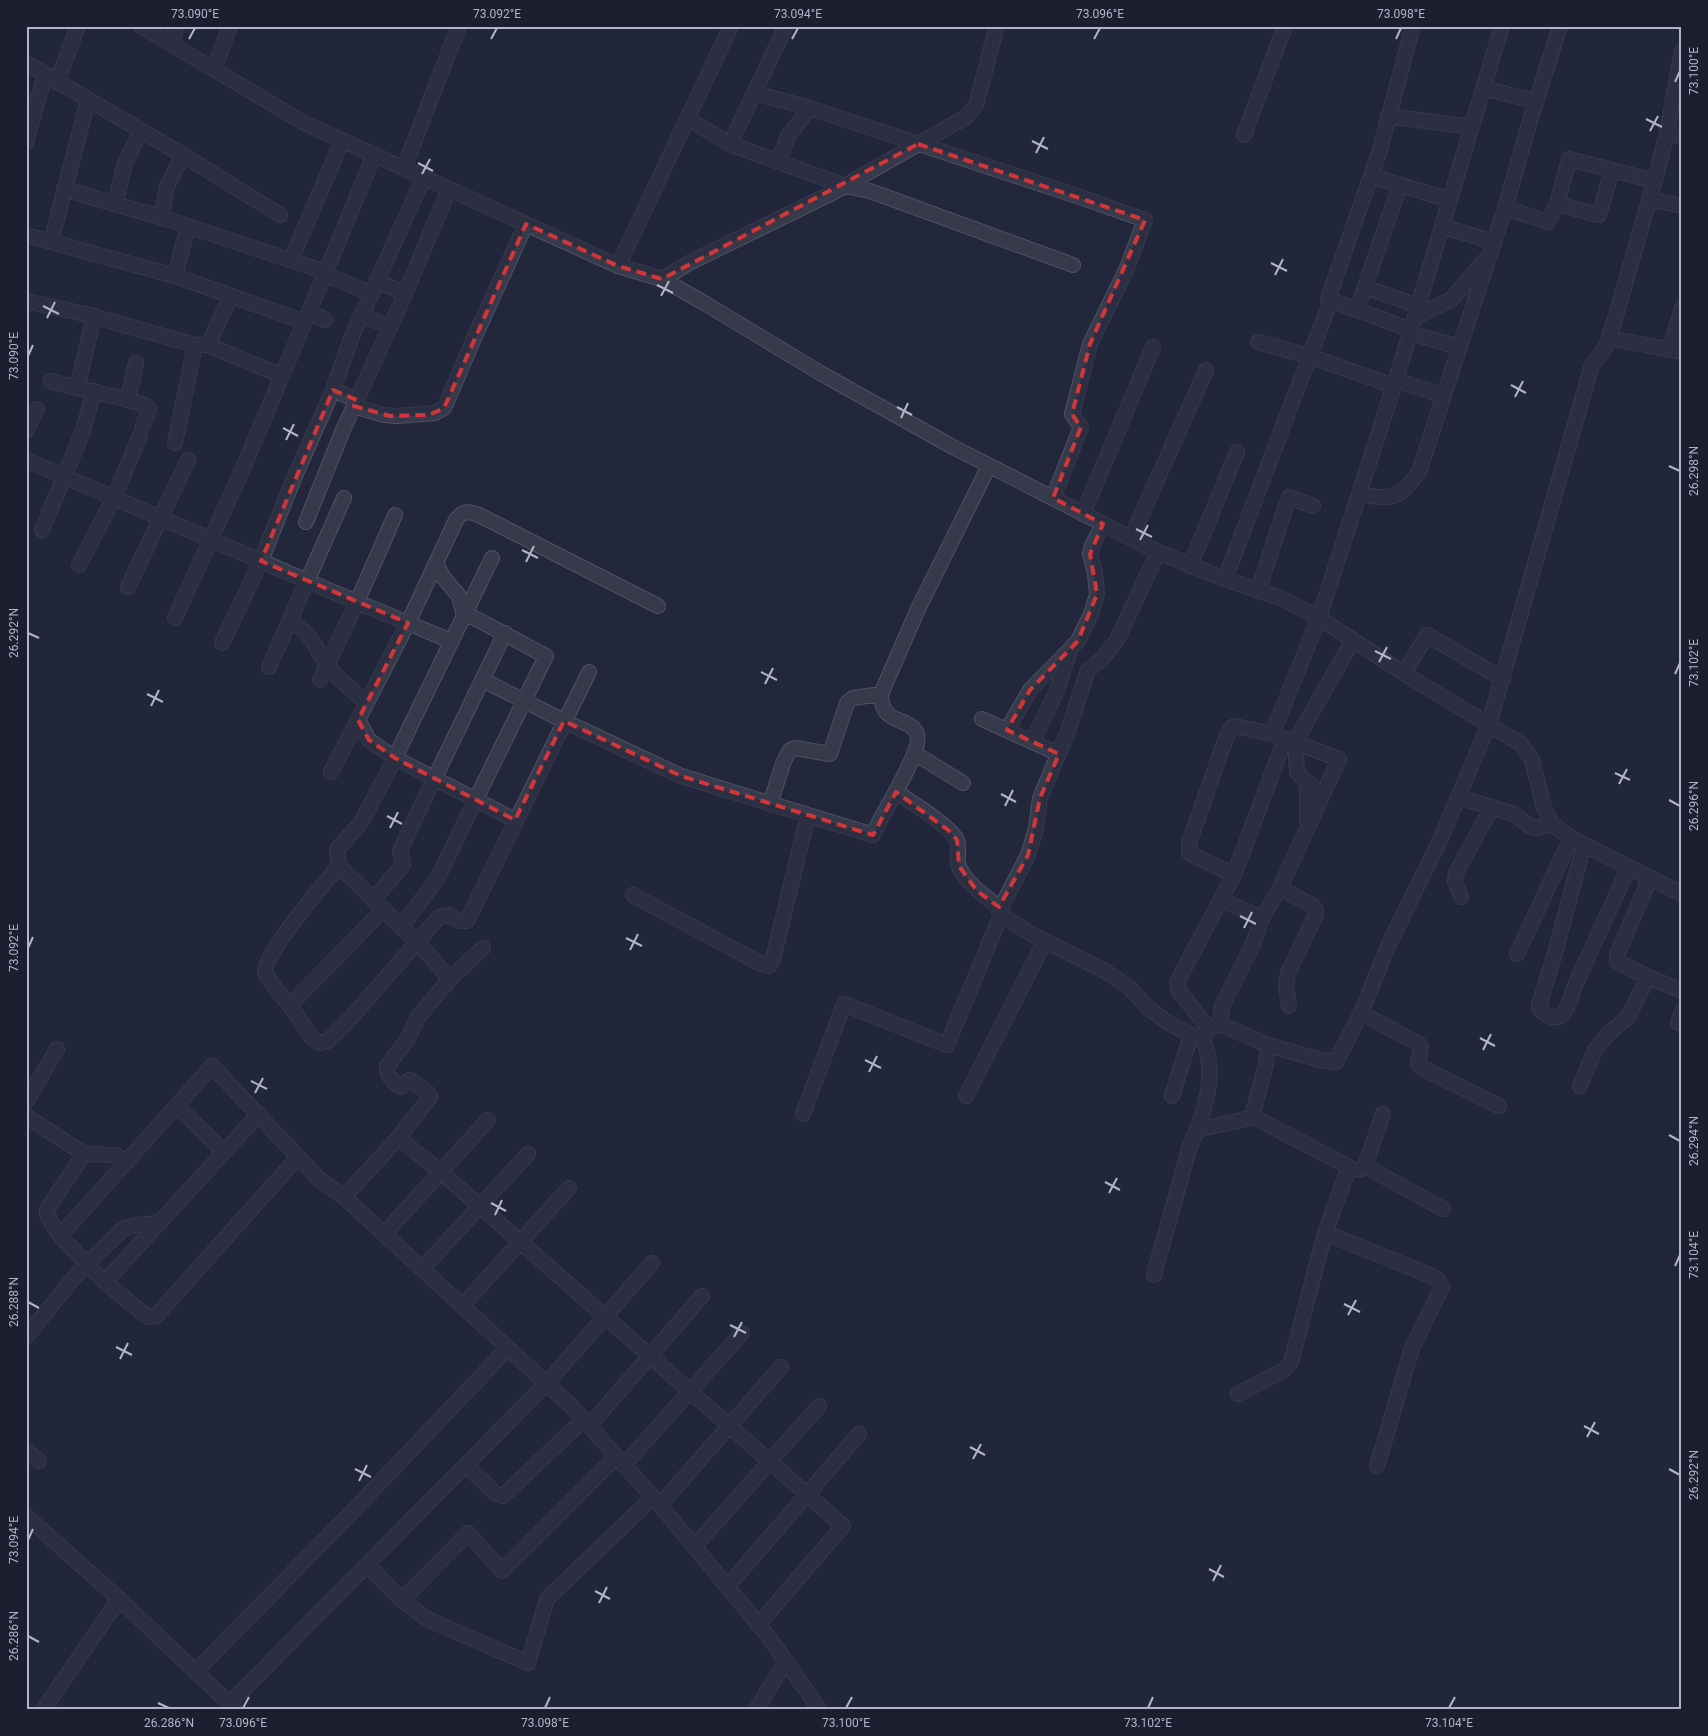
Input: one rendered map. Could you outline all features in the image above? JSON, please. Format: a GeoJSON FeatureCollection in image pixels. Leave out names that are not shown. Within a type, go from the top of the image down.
{"type":"FeatureCollection","features":[{"type":"Feature","properties":{"kind":"street"},"geometry":{"type":"LineString","coordinates":[[26,142],[51,78],[78,26]]}},
{"type":"Feature","properties":{"kind":"street"},"geometry":{"type":"LineString","coordinates":[[141,26],[304,123],[618,266],[662,279],[822,374],[953,448],[1158,552],[1224,579],[1281,598],[1319,618],[1404,673],[1521,744],[1532,760],[1544,808],[1552,824],[1571,838],[1682,894]]}},
{"type":"Feature","properties":{"kind":"street"},"geometry":{"type":"LineString","coordinates":[[171,43],[177,26]]}},
{"type":"Feature","properties":{"kind":"street"},"geometry":{"type":"LineString","coordinates":[[214,69],[230,26]]}},
{"type":"Feature","properties":{"kind":"street"},"geometry":{"type":"LineString","coordinates":[[404,168],[459,26]]}},
{"type":"Feature","properties":{"kind":"street"},"geometry":{"type":"LineString","coordinates":[[618,266],[731,26]]}},
{"type":"Feature","properties":{"kind":"street"},"geometry":{"type":"LineString","coordinates":[[730,144],[786,26]]}},
{"type":"Feature","properties":{"kind":"street"},"geometry":{"type":"LineString","coordinates":[[662,279],[691,262],[845,186],[966,117],[976,105],[996,26]]}},
{"type":"Feature","properties":{"kind":"street"},"geometry":{"type":"LineString","coordinates":[[1244,135],[1285,26]]}},
{"type":"Feature","properties":{"kind":"street"},"geometry":{"type":"LineString","coordinates":[[1413,26],[1371,176],[1328,299],[1358,310],[1414,321],[1452,299],[1491,249]]}},
{"type":"Feature","properties":{"kind":"street"},"geometry":{"type":"LineString","coordinates":[[1154,1275],[1189,1149],[1197,1130],[1209,1088],[1205,1031],[1177,984],[1234,875],[1284,738],[1319,618],[1414,321],[1502,26]]}},
{"type":"Feature","properties":{"kind":"street"},"geometry":{"type":"LineString","coordinates":[[1359,494],[1386,498],[1394,496],[1402,492],[1419,472],[1505,208],[1560,26]]}},
{"type":"Feature","properties":{"kind":"street"},"geometry":{"type":"LineString","coordinates":[[896,792],[922,808],[957,840],[959,866],[978,891],[1000,911],[1045,941],[1105,971],[1130,988],[1147,1007],[1167,1022],[1268,1045],[1320,1060],[1336,1062],[1361,1013],[1388,946],[1440,838],[1489,724],[1572,441],[1592,365],[1605,348],[1650,199],[1667,133],[1681,60]]}},
{"type":"Feature","properties":{"kind":"street"},"geometry":{"type":"LineString","coordinates":[[26,63],[183,155],[280,215]]}},
{"type":"Feature","properties":{"kind":"street"},"geometry":{"type":"LineString","coordinates":[[1484,88],[1536,102]]}},
{"type":"Feature","properties":{"kind":"street"},"geometry":{"type":"LineString","coordinates":[[754,93],[810,108],[1145,220],[1126,268],[1090,344],[1072,414],[1081,427],[1053,498]]}},
{"type":"Feature","properties":{"kind":"street"},"geometry":{"type":"LineString","coordinates":[[51,242],[88,100]]}},
{"type":"Feature","properties":{"kind":"street"},"geometry":{"type":"LineString","coordinates":[[779,161],[788,136],[810,108]]}},
{"type":"Feature","properties":{"kind":"street"},"geometry":{"type":"LineString","coordinates":[[1388,116],[1472,128]]}},
{"type":"Feature","properties":{"kind":"street"},"geometry":{"type":"LineString","coordinates":[[688,119],[730,144],[845,186],[870,191],[1073,265]]}},
{"type":"Feature","properties":{"kind":"street"},"geometry":{"type":"LineString","coordinates":[[115,204],[125,163],[141,131]]}},
{"type":"Feature","properties":{"kind":"street"},"geometry":{"type":"LineString","coordinates":[[1667,133],[1682,137]]}},
{"type":"Feature","properties":{"kind":"street"},"geometry":{"type":"LineString","coordinates":[[291,260],[342,141]]}},
{"type":"Feature","properties":{"kind":"street"},"geometry":{"type":"LineString","coordinates":[[175,618],[282,376],[374,154]]}},
{"type":"Feature","properties":{"kind":"street"},"geometry":{"type":"LineString","coordinates":[[161,218],[167,186],[183,155]]}},
{"type":"Feature","properties":{"kind":"street"},"geometry":{"type":"LineString","coordinates":[[1505,208],[1548,222],[1556,204],[1569,159],[1655,181]]}},
{"type":"Feature","properties":{"kind":"street"},"geometry":{"type":"LineString","coordinates":[[1556,204],[1599,215],[1612,170]]}},
{"type":"Feature","properties":{"kind":"street"},"geometry":{"type":"LineString","coordinates":[[1371,176],[1450,200]]}},
{"type":"Feature","properties":{"kind":"street"},"geometry":{"type":"LineString","coordinates":[[222,643],[261,561],[295,476],[333,390],[352,336],[424,177]]}},
{"type":"Feature","properties":{"kind":"street"},"geometry":{"type":"LineString","coordinates":[[1358,310],[1400,185]]}},
{"type":"Feature","properties":{"kind":"street"},"geometry":{"type":"LineString","coordinates":[[64,188],[291,260],[326,273],[372,294]]}},
{"type":"Feature","properties":{"kind":"street"},"geometry":{"type":"LineString","coordinates":[[306,522],[355,403],[405,294],[449,189]]}},
{"type":"Feature","properties":{"kind":"street"},"geometry":{"type":"LineString","coordinates":[[1650,199],[1682,206]]}},
{"type":"Feature","properties":{"kind":"street"},"geometry":{"type":"LineString","coordinates":[[333,390],[355,403],[390,416],[428,415],[444,408],[526,224]]}},
{"type":"Feature","properties":{"kind":"street"},"geometry":{"type":"LineString","coordinates":[[175,276],[188,226]]}},
{"type":"Feature","properties":{"kind":"street"},"geometry":{"type":"LineString","coordinates":[[1442,226],[1491,249]]}},
{"type":"Feature","properties":{"kind":"street"},"geometry":{"type":"LineString","coordinates":[[26,235],[175,276],[230,296],[307,317],[325,320]]}},
{"type":"Feature","properties":{"kind":"street"},"geometry":{"type":"LineString","coordinates":[[378,281],[405,294]]}},
{"type":"Feature","properties":{"kind":"street"},"geometry":{"type":"LineString","coordinates":[[1365,287],[1414,321],[1459,347]]}},
{"type":"Feature","properties":{"kind":"street"},"geometry":{"type":"LineString","coordinates":[[175,443],[202,345],[230,296]]}},
{"type":"Feature","properties":{"kind":"street"},"geometry":{"type":"LineString","coordinates":[[1224,579],[1331,300]]}},
{"type":"Feature","properties":{"kind":"street"},"geometry":{"type":"LineString","coordinates":[[26,301],[94,316],[202,345],[282,376]]}},
{"type":"Feature","properties":{"kind":"street"},"geometry":{"type":"LineString","coordinates":[[1608,338],[1676,351],[1682,308]]}},
{"type":"Feature","properties":{"kind":"street"},"geometry":{"type":"LineString","coordinates":[[362,314],[390,327]]}},
{"type":"Feature","properties":{"kind":"street"},"geometry":{"type":"LineString","coordinates":[[76,388],[94,316]]}},
{"type":"Feature","properties":{"kind":"street"},"geometry":{"type":"LineString","coordinates":[[1258,342],[1444,396]]}},
{"type":"Feature","properties":{"kind":"street"},"geometry":{"type":"LineString","coordinates":[[1083,514],[1153,347]]}},
{"type":"Feature","properties":{"kind":"street"},"geometry":{"type":"LineString","coordinates":[[128,399],[136,363]]}},
{"type":"Feature","properties":{"kind":"street"},"geometry":{"type":"LineString","coordinates":[[1130,538],[1206,370]]}},
{"type":"Feature","properties":{"kind":"street"},"geometry":{"type":"LineString","coordinates":[[51,381],[128,399],[148,406],[149,409],[114,498],[79,565]]}},
{"type":"Feature","properties":{"kind":"street"},"geometry":{"type":"LineString","coordinates":[[42,530],[83,431],[94,390]]}},
{"type":"Feature","properties":{"kind":"street"},"geometry":{"type":"LineString","coordinates":[[26,431],[37,409]]}},
{"type":"Feature","properties":{"kind":"street"},"geometry":{"type":"LineString","coordinates":[[1190,566],[1237,452]]}},
{"type":"Feature","properties":{"kind":"street"},"geometry":{"type":"LineString","coordinates":[[26,460],[308,582],[451,641]]}},
{"type":"Feature","properties":{"kind":"street"},"geometry":{"type":"LineString","coordinates":[[128,587],[188,460]]}},
{"type":"Feature","properties":{"kind":"street"},"geometry":{"type":"LineString","coordinates":[[483,680],[564,721],[681,776],[873,835],[896,792],[918,740],[918,734],[914,729],[885,711],[881,702],[881,694],[918,608],[989,466]]}},
{"type":"Feature","properties":{"kind":"street"},"geometry":{"type":"LineString","coordinates":[[1258,591],[1289,497],[1313,506]]}},
{"type":"Feature","properties":{"kind":"street"},"geometry":{"type":"LineString","coordinates":[[269,667],[344,498]]}},
{"type":"Feature","properties":{"kind":"street"},"geometry":{"type":"LineString","coordinates":[[332,772],[408,623],[461,513],[466,511],[479,516],[658,606]]}},
{"type":"Feature","properties":{"kind":"street"},"geometry":{"type":"LineString","coordinates":[[320,680],[395,515]]}},
{"type":"Feature","properties":{"kind":"street"},"geometry":{"type":"LineString","coordinates":[[1032,742],[1056,693],[1071,649],[1084,629],[1095,605],[1097,584],[1090,554],[1103,524]]}},
{"type":"Feature","properties":{"kind":"street"},"geometry":{"type":"LineString","coordinates":[[803,1114],[844,1004],[947,1046],[1000,911],[1028,855],[1036,829],[1040,798],[1081,694],[1088,670],[1101,660],[1116,640],[1158,552]]}},
{"type":"Feature","properties":{"kind":"street"},"geometry":{"type":"LineString","coordinates":[[450,979],[418,943],[338,866],[337,849],[360,824],[395,758],[492,558]]}},
{"type":"Feature","properties":{"kind":"street"},"geometry":{"type":"LineString","coordinates":[[436,563],[443,577],[459,596],[464,615]]}},
{"type":"Feature","properties":{"kind":"street"},"geometry":{"type":"LineString","coordinates":[[401,927],[437,879],[546,656],[505,633],[464,615]]}},
{"type":"Feature","properties":{"kind":"street"},"geometry":{"type":"LineString","coordinates":[[290,621],[311,637],[328,666],[367,703]]}},
{"type":"Feature","properties":{"kind":"street"},"geometry":{"type":"LineString","coordinates":[[290,1005],[378,905],[403,865],[400,851],[505,633]]}},
{"type":"Feature","properties":{"kind":"street"},"geometry":{"type":"LineString","coordinates":[[1404,673],[1427,635],[1503,679]]}},
{"type":"Feature","properties":{"kind":"street"},"geometry":{"type":"LineString","coordinates":[[1284,738],[1353,640]]}},
{"type":"Feature","properties":{"kind":"street"},"geometry":{"type":"LineString","coordinates":[[1007,730],[1030,690],[1071,649]]}},
{"type":"Feature","properties":{"kind":"street"},"geometry":{"type":"LineString","coordinates":[[338,866],[306,904],[265,968],[268,978],[290,1005],[312,1038],[316,1042],[324,1043],[348,1021],[440,917],[449,915],[463,922],[467,921],[589,672]]}},
{"type":"Feature","properties":{"kind":"street"},"geometry":{"type":"LineString","coordinates":[[770,804],[784,760],[790,750],[795,748],[830,754],[848,703],[853,698],[881,694]]}},
{"type":"Feature","properties":{"kind":"street"},"geometry":{"type":"LineString","coordinates":[[982,719],[1058,754]]}},
{"type":"Feature","properties":{"kind":"street"},"geometry":{"type":"LineString","coordinates":[[358,720],[369,740],[395,758],[515,820]]}},
{"type":"Feature","properties":{"kind":"street"},"geometry":{"type":"LineString","coordinates":[[1172,1096],[1205,1031],[1222,1006],[1253,944],[1262,918],[1280,888],[1338,759],[1284,738],[1235,726],[1231,728],[1189,842],[1189,852],[1234,875]]}},
{"type":"Feature","properties":{"kind":"street"},"geometry":{"type":"LineString","coordinates":[[1284,738],[1297,772],[1322,794]]}},
{"type":"Feature","properties":{"kind":"street"},"geometry":{"type":"LineString","coordinates":[[914,753],[963,783]]}},
{"type":"Feature","properties":{"kind":"street"},"geometry":{"type":"LineString","coordinates":[[1307,782],[1307,827]]}},
{"type":"Feature","properties":{"kind":"street"},"geometry":{"type":"LineString","coordinates":[[1458,797],[1514,814],[1530,826],[1544,827],[1552,824]]}},
{"type":"Feature","properties":{"kind":"street"},"geometry":{"type":"LineString","coordinates":[[1461,897],[1455,881],[1456,872],[1492,807]]}},
{"type":"Feature","properties":{"kind":"street"},"geometry":{"type":"LineString","coordinates":[[633,895],[761,964],[769,966],[773,959],[808,815]]}},
{"type":"Feature","properties":{"kind":"street"},"geometry":{"type":"LineString","coordinates":[[1517,954],[1571,838]]}},
{"type":"Feature","properties":{"kind":"street"},"geometry":{"type":"LineString","coordinates":[[1584,845],[1539,1006],[1544,1014],[1562,1016],[1629,867]]}},
{"type":"Feature","properties":{"kind":"street"},"geometry":{"type":"LineString","coordinates":[[1650,878],[1617,955],[1617,961],[1648,978],[1681,989]]}},
{"type":"Feature","properties":{"kind":"street"},"geometry":{"type":"LineString","coordinates":[[1280,888],[1313,906],[1316,911],[1315,917],[1288,973],[1286,986],[1289,1006]]}},
{"type":"Feature","properties":{"kind":"street"},"geometry":{"type":"LineString","coordinates":[[1222,900],[1262,918]]}},
{"type":"Feature","properties":{"kind":"street"},"geometry":{"type":"LineString","coordinates":[[966,1096],[1045,941]]}},
{"type":"Feature","properties":{"kind":"street"},"geometry":{"type":"LineString","coordinates":[[344,1197],[398,1138],[430,1096],[411,1080],[401,1087],[398,1086],[388,1073],[387,1066],[407,1040],[418,1017],[450,979],[483,948]]}},
{"type":"Feature","properties":{"kind":"street"},"geometry":{"type":"LineString","coordinates":[[1580,1086],[1596,1050],[1608,1034],[1628,1017],[1648,978]]}},
{"type":"Feature","properties":{"kind":"street"},"geometry":{"type":"LineString","coordinates":[[1361,1013],[1419,1044],[1419,1066],[1499,1106]]}},
{"type":"Feature","properties":{"kind":"street"},"geometry":{"type":"LineString","coordinates":[[1254,1116],[1254,1109],[1266,1064],[1268,1045]]}},
{"type":"Feature","properties":{"kind":"street"},"geometry":{"type":"LineString","coordinates":[[26,1102],[57,1050]]}},
{"type":"Feature","properties":{"kind":"street"},"geometry":{"type":"LineString","coordinates":[[60,1236],[212,1066],[319,1179],[344,1197],[508,1348],[586,1423],[656,1501],[758,1625],[820,1710]]}},
{"type":"Feature","properties":{"kind":"street"},"geometry":{"type":"LineString","coordinates":[[177,1106],[224,1152]]}},
{"type":"Feature","properties":{"kind":"street"},"geometry":{"type":"LineString","coordinates":[[105,1282],[259,1114]]}},
{"type":"Feature","properties":{"kind":"street"},"geometry":{"type":"LineString","coordinates":[[1197,1130],[1254,1116],[1349,1167],[1360,1170],[1365,1166],[1384,1114]]}},
{"type":"Feature","properties":{"kind":"street"},"geometry":{"type":"LineString","coordinates":[[26,1116],[84,1154],[116,1155],[127,1162]]}},
{"type":"Feature","properties":{"kind":"street"},"geometry":{"type":"LineString","coordinates":[[384,1234],[488,1120]]}},
{"type":"Feature","properties":{"kind":"street"},"geometry":{"type":"LineString","coordinates":[[398,1138],[441,1172],[844,1526],[758,1625]]}},
{"type":"Feature","properties":{"kind":"street"},"geometry":{"type":"LineString","coordinates":[[84,1154],[47,1209],[47,1216],[60,1236],[105,1282],[149,1317],[156,1316],[298,1157]]}},
{"type":"Feature","properties":{"kind":"street"},"geometry":{"type":"LineString","coordinates":[[422,1269],[528,1154]]}},
{"type":"Feature","properties":{"kind":"street"},"geometry":{"type":"LineString","coordinates":[[1365,1166],[1443,1209]]}},
{"type":"Feature","properties":{"kind":"street"},"geometry":{"type":"LineString","coordinates":[[1238,1394],[1284,1370],[1292,1362],[1325,1233],[1349,1167]]}},
{"type":"Feature","properties":{"kind":"street"},"geometry":{"type":"LineString","coordinates":[[462,1306],[568,1188]]}},
{"type":"Feature","properties":{"kind":"street"},"geometry":{"type":"LineString","coordinates":[[26,1337],[72,1280],[124,1228],[136,1224],[158,1223]]}},
{"type":"Feature","properties":{"kind":"street"},"geometry":{"type":"LineString","coordinates":[[1325,1233],[1432,1276],[1440,1281],[1442,1287],[1412,1348],[1377,1466]]}},
{"type":"Feature","properties":{"kind":"street"},"geometry":{"type":"LineString","coordinates":[[26,1516],[119,1599],[232,1707],[367,1565],[546,1384],[652,1263]]}},
{"type":"Feature","properties":{"kind":"street"},"geometry":{"type":"LineString","coordinates":[[466,1465],[496,1493],[503,1496],[586,1423],[702,1296]]}},
{"type":"Feature","properties":{"kind":"street"},"geometry":{"type":"LineString","coordinates":[[402,1600],[468,1533],[502,1571],[620,1461],[690,1391],[742,1333]]}},
{"type":"Feature","properties":{"kind":"street"},"geometry":{"type":"LineString","coordinates":[[196,1672],[508,1348]]}},
{"type":"Feature","properties":{"kind":"street"},"geometry":{"type":"LineString","coordinates":[[367,1565],[402,1600],[427,1619],[528,1663],[548,1600],[656,1501],[730,1425],[781,1368]]}},
{"type":"Feature","properties":{"kind":"street"},"geometry":{"type":"LineString","coordinates":[[694,1547],[819,1406]]}},
{"type":"Feature","properties":{"kind":"street"},"geometry":{"type":"LineString","coordinates":[[727,1587],[859,1434]]}},
{"type":"Feature","properties":{"kind":"street"},"geometry":{"type":"LineString","coordinates":[[26,1450],[39,1461]]}},
{"type":"Feature","properties":{"kind":"street"},"geometry":{"type":"LineString","coordinates":[[43,1710],[119,1599]]}},
{"type":"Feature","properties":{"kind":"street"},"geometry":{"type":"LineString","coordinates":[[756,1710],[786,1661]]}},
{"type":"Feature","properties":{"kind":"highlighted area"},"geometry":{"type":"Polygon","coordinates":[[[918,144],[1145,220],[1090,344],[1072,414],[1081,427],[1053,498],[1103,524],[1090,554],[1097,594],[1078,641],[1030,690],[1007,730],[1059,754],[1040,798],[1028,855],[999,907],[977,891],[959,866],[957,840],[948,830],[896,792],[873,835],[681,776],[564,721],[515,820],[395,758],[369,740],[358,720],[408,623],[261,561],[333,390],[357,400],[354,406],[390,416],[429,415],[444,408],[526,224],[618,266],[662,279],[918,144]]]}}]}
